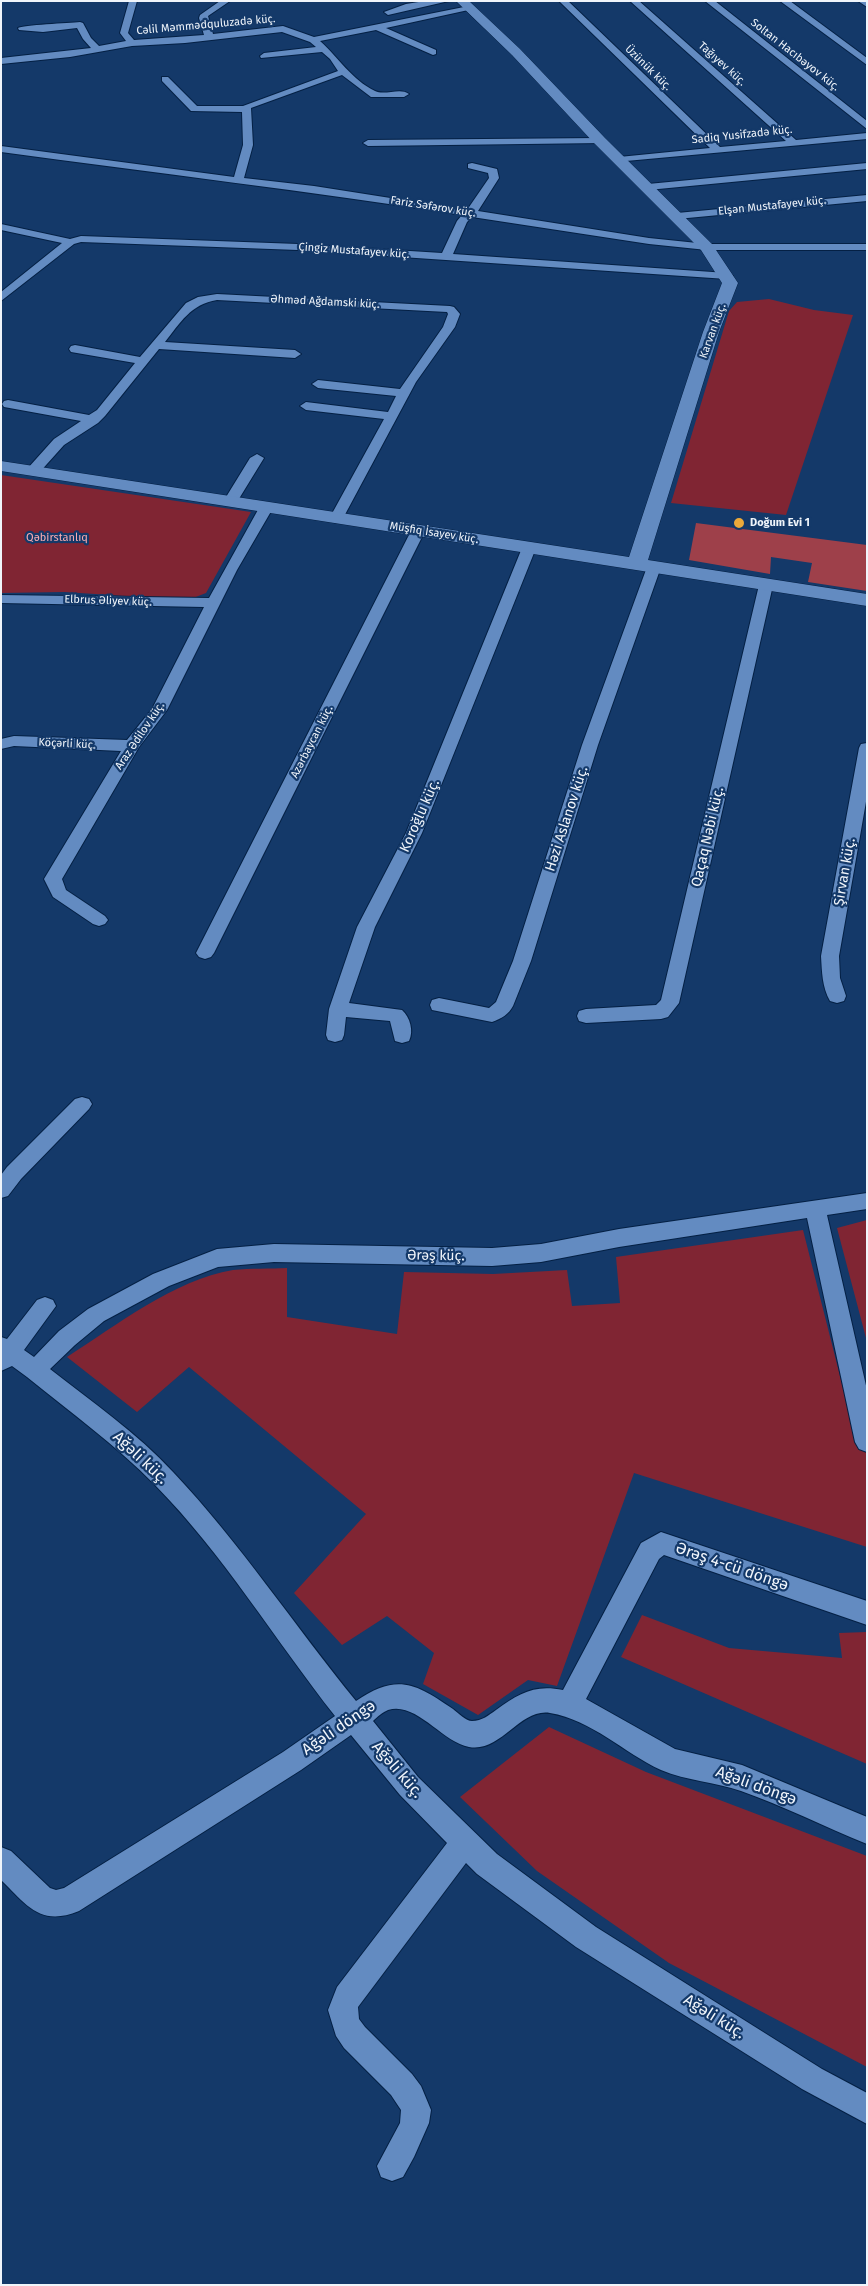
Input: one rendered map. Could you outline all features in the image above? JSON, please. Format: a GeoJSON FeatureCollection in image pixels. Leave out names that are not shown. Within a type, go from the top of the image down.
{"type":"FeatureCollection","features":[{"type":"Feature","properties":{"kind":"street"},"geometry":{"type":"LineString","coordinates":[[132,43],[124,32],[134,6],[133,1]]}},
{"type":"Feature","properties":{"kind":"street"},"geometry":{"type":"LineString","coordinates":[[209,37],[204,15],[226,1]]}},
{"type":"Feature","properties":{"kind":"street"},"geometry":{"type":"LineString","coordinates":[[388,12],[409,6],[446,1]]}},
{"type":"Feature","properties":{"kind":"street","name":"Üzünük küç."},"geometry":{"type":"LineString","coordinates":[[563,1],[717,150]]}},
{"type":"Feature","properties":{"kind":"street","name":"Tağıyev küç."},"geometry":{"type":"LineString","coordinates":[[634,1],[794,143]]}},
{"type":"Feature","properties":{"kind":"street","name":"Soltan Hacıbəyov küç."},"geometry":{"type":"LineString","coordinates":[[709,1],[867,126]]}},
{"type":"Feature","properties":{"kind":"street"},"geometry":{"type":"LineString","coordinates":[[784,1],[867,62]]}},
{"type":"Feature","properties":{"kind":"street"},"geometry":{"type":"LineString","coordinates":[[862,1],[867,5]]}},
{"type":"Feature","properties":{"kind":"street"},"geometry":{"type":"LineString","coordinates":[[312,40],[379,28],[465,5],[516,52],[600,141],[707,247],[729,279]]}},
{"type":"Feature","properties":{"kind":"street"},"geometry":{"type":"LineString","coordinates":[[22,28],[43,29],[80,26],[87,39],[97,49]]}},
{"type":"Feature","properties":{"kind":"street"},"geometry":{"type":"LineString","coordinates":[[379,28],[433,52]]}},
{"type":"Feature","properties":{"kind":"street","name":"Cəlil Məmmədquluzadə küç."},"geometry":{"type":"LineString","coordinates":[[1,60],[52,56],[132,43],[283,29],[312,40]]}},
{"type":"Feature","properties":{"kind":"street"},"geometry":{"type":"LineString","coordinates":[[312,40],[340,64],[343,72],[374,95],[404,94]]}},
{"type":"Feature","properties":{"kind":"street"},"geometry":{"type":"LineString","coordinates":[[264,56],[324,49]]}},
{"type":"Feature","properties":{"kind":"street"},"geometry":{"type":"LineString","coordinates":[[165,79],[194,109],[246,109],[257,101],[296,90],[343,72]]}},
{"type":"Feature","properties":{"kind":"street"},"geometry":{"type":"LineString","coordinates":[[238,180],[245,162],[249,142],[246,109]]}},
{"type":"Feature","properties":{"kind":"street","name":"Sadiq Yusifzadə küç."},"geometry":{"type":"LineString","coordinates":[[619,160],[867,136]]}},
{"type":"Feature","properties":{"kind":"street"},"geometry":{"type":"LineString","coordinates":[[368,143],[600,141]]}},
{"type":"Feature","properties":{"kind":"street","name":"Fariz Səfərov küç."},"geometry":{"type":"LineString","coordinates":[[1,149],[174,174],[314,189],[641,240],[707,247],[867,247]]}},
{"type":"Feature","properties":{"kind":"street"},"geometry":{"type":"LineString","coordinates":[[446,257],[462,221],[476,207],[494,178],[493,171],[490,169],[472,166]]}},
{"type":"Feature","properties":{"kind":"street"},"geometry":{"type":"LineString","coordinates":[[648,188],[867,166]]}},
{"type":"Feature","properties":{"kind":"street","name":"Elşən Mustafayev küç."},"geometry":{"type":"LineString","coordinates":[[677,216],[867,198]]}},
{"type":"Feature","properties":{"kind":"street"},"geometry":{"type":"LineString","coordinates":[[1,227],[70,242]]}},
{"type":"Feature","properties":{"kind":"street","name":"Çingiz Mustafayev küç."},"geometry":{"type":"LineString","coordinates":[[70,242],[88,239],[238,244],[500,262],[501,269],[510,272],[635,280],[729,279]]}},
{"type":"Feature","properties":{"kind":"street"},"geometry":{"type":"LineString","coordinates":[[1,298],[70,242]]}},
{"type":"Feature","properties":{"kind":"street","name":"Karvan küç."},"geometry":{"type":"LineString","coordinates":[[645,566],[687,406],[718,311],[730,289],[729,279]]}},
{"type":"Feature","properties":{"kind":"street","name":"Əhməd Ağdamski küç."},"geometry":{"type":"LineString","coordinates":[[33,471],[59,442],[94,420],[190,304],[200,299],[218,297],[450,309]]}},
{"type":"Feature","properties":{"kind":"street"},"geometry":{"type":"LineString","coordinates":[[336,518],[404,393],[448,327],[454,314],[450,309],[460,300]]}},
{"type":"Feature","properties":{"kind":"street"},"geometry":{"type":"LineString","coordinates":[[156,345],[295,354]]}},
{"type":"Feature","properties":{"kind":"street"},"geometry":{"type":"LineString","coordinates":[[75,349],[142,361]]}},
{"type":"Feature","properties":{"kind":"street"},"geometry":{"type":"LineString","coordinates":[[318,384],[404,393]]}},
{"type":"Feature","properties":{"kind":"street"},"geometry":{"type":"LineString","coordinates":[[8,404],[94,420]]}},
{"type":"Feature","properties":{"kind":"street"},"geometry":{"type":"LineString","coordinates":[[306,406],[392,416]]}},
{"type":"Feature","properties":{"kind":"street"},"geometry":{"type":"LineString","coordinates":[[230,502],[257,458]]}},
{"type":"Feature","properties":{"kind":"street","name":"Müşfiq İsayev küç."},"geometry":{"type":"LineString","coordinates":[[1,466],[867,600]]}},
{"type":"Feature","properties":{"kind":"street","name":"Araz Ədilov küç."},"geometry":{"type":"LineString","coordinates":[[99,920],[59,893],[53,879],[132,745],[159,710],[230,570],[266,508]]}},
{"type":"Feature","properties":{"kind":"street","name":"Azərbaycan küç."},"geometry":{"type":"LineString","coordinates":[[205,953],[418,531]]}},
{"type":"Feature","properties":{"kind":"street","name":"Koroğlu küç."},"geometry":{"type":"LineString","coordinates":[[335,1035],[338,1009],[366,927],[414,832],[438,777],[529,548]]}},
{"type":"Feature","properties":{"kind":"street","name":"Həzi Aslanov küç."},"geometry":{"type":"LineString","coordinates":[[439,1005],[492,1015],[504,1006],[522,961],[645,566]]}},
{"type":"Feature","properties":{"kind":"street","name":"Qaçaq Nəbi küç."},"geometry":{"type":"LineString","coordinates":[[586,1016],[661,1012],[670,1003],[766,585]]}},
{"type":"Feature","properties":{"kind":"street","name":"Elbrus Əliyev küç."},"geometry":{"type":"LineString","coordinates":[[1,599],[215,602]]}},
{"type":"Feature","properties":{"kind":"street","name":"Köçərli küç."},"geometry":{"type":"LineString","coordinates":[[1,744],[14,741],[117,746],[132,745]]}},
{"type":"Feature","properties":{"kind":"street","name":"Şirvan küç."},"geometry":{"type":"LineString","coordinates":[[837,996],[830,978],[830,956],[867,748]]}},
{"type":"Feature","properties":{"kind":"street"},"geometry":{"type":"LineString","coordinates":[[338,1009],[395,1015],[400,1018],[402,1036]]}},
{"type":"Feature","properties":{"kind":"street"},"geometry":{"type":"LineString","coordinates":[[1,1190],[14,1173],[82,1104]]}},
{"type":"Feature","properties":{"kind":"street","name":"Ərəş küç."},"geometry":{"type":"LineString","coordinates":[[35,1370],[67,1338],[96,1315],[161,1280],[217,1258],[240,1254],[274,1253],[492,1257],[541,1254],[619,1238],[867,1202]]}},
{"type":"Feature","properties":{"kind":"street"},"geometry":{"type":"LineString","coordinates":[[814,1209],[867,1442]]}},
{"type":"Feature","properties":{"kind":"street"},"geometry":{"type":"LineString","coordinates":[[4,1354],[45,1306]]}},
{"type":"Feature","properties":{"kind":"street","name":"Ağəli küç."},"geometry":{"type":"LineString","coordinates":[[4,1354],[35,1370],[125,1442],[164,1478],[216,1538],[353,1717],[409,1786],[487,1864],[586,1936],[812,2079],[867,2109]]}},
{"type":"Feature","properties":{"kind":"street","name":"Ərəş 4-cü döngə"},"geometry":{"type":"LineString","coordinates":[[569,1704],[650,1551],[661,1544],[677,1547],[842,1606],[867,1612]]}},
{"type":"Feature","properties":{"kind":"street","name":"Ağəli döngə"},"geometry":{"type":"LineString","coordinates":[[1,1861],[42,1900],[56,1904],[69,1901],[292,1760],[383,1698],[396,1696],[410,1697],[469,1734],[482,1734],[533,1700],[547,1700],[569,1704],[669,1760],[690,1767],[720,1771],[743,1778],[867,1831]]}},
{"type":"Feature","properties":{"kind":"street"},"geometry":{"type":"LineString","coordinates":[[392,2166],[412,2130],[416,2111],[405,2088],[349,2032],[342,2011],[347,1998],[465,1842]]}},
{"type":"Feature","properties":{"kind":"green space"},"geometry":{"type":"Polygon","coordinates":[[[769,299],[814,310],[853,315],[786,515],[671,503],[729,311],[737,302],[769,299]]]}},
{"type":"Feature","properties":{"kind":"green space","name":"Qəbirstanlıq"},"geometry":{"type":"Polygon","coordinates":[[[1,475],[251,512],[206,593],[188,600],[64,592],[1,593],[1,475]]]}},
{"type":"Feature","properties":{"kind":"green space"},"geometry":{"type":"Polygon","coordinates":[[[867,1220],[867,1338],[866,1338],[837,1228],[867,1220]]]}},
{"type":"Feature","properties":{"kind":"green space"},"geometry":{"type":"Polygon","coordinates":[[[803,1230],[842,1384],[867,1383],[867,1547],[634,1473],[557,1686],[528,1680],[478,1715],[423,1684],[434,1653],[387,1616],[342,1645],[294,1593],[366,1514],[189,1367],[137,1412],[67,1357],[168,1293],[211,1275],[233,1270],[287,1268],[287,1317],[397,1334],[404,1272],[493,1274],[567,1270],[572,1306],[620,1303],[616,1257],[803,1230]]]}},
{"type":"Feature","properties":{"kind":"green space"},"geometry":{"type":"Polygon","coordinates":[[[642,1615],[729,1648],[842,1658],[839,1633],[867,1632],[867,1764],[621,1657],[642,1615]]]}},
{"type":"Feature","properties":{"kind":"green space"},"geometry":{"type":"Polygon","coordinates":[[[549,1727],[646,1772],[867,1856],[867,2067],[669,1963],[537,1871],[460,1797],[549,1727]]]}},
{"type":"Feature","properties":{"kind":"shaded area"},"geometry":{"type":"Polygon","coordinates":[[[696,523],[867,545],[867,591],[808,582],[812,563],[771,557],[770,574],[689,560],[696,523]]]}},
{"type":"Feature","properties":{"kind":"place","name":"Doğum Evi 1"},"geometry":{"type":"Point","coordinates":[739,523]}}]}
